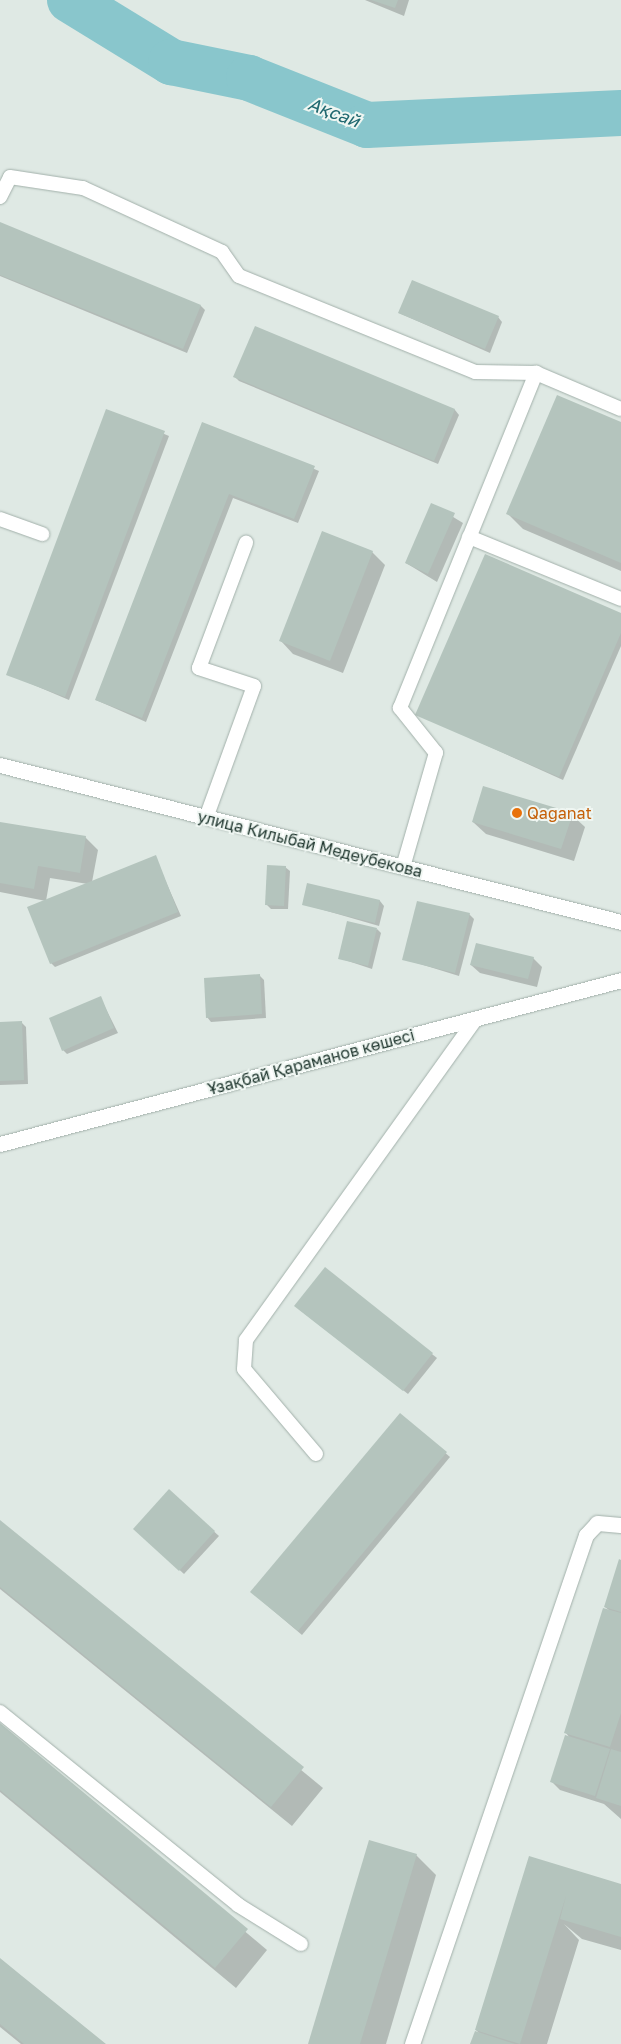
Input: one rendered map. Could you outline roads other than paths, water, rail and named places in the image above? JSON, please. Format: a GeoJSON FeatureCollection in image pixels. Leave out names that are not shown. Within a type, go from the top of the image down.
{"type":"FeatureCollection","features":[{"type":"Feature","properties":{"kind":"street","name":"улица Килыбай Медеубекова"},"geometry":{"type":"LineString","coordinates":[[0,765],[621,922]]}},
{"type":"Feature","properties":{"kind":"street","name":"Ұзақбай Қараманов көшесі"},"geometry":{"type":"LineString","coordinates":[[0,1144],[621,980]]}},
{"type":"Feature","properties":{"kind":"street"},"geometry":{"type":"LineString","coordinates":[[412,2044],[586,1535],[597,1523],[621,1525]]}},
{"type":"Feature","properties":{"kind":"lane"},"geometry":{"type":"LineString","coordinates":[[0,197],[10,177],[83,188],[222,252],[239,276],[474,372],[536,372],[621,409]]}},
{"type":"Feature","properties":{"kind":"lane"},"geometry":{"type":"LineString","coordinates":[[403,867],[436,753],[400,708],[536,372]]}},
{"type":"Feature","properties":{"kind":"lane"},"geometry":{"type":"LineString","coordinates":[[0,519],[42,534]]}},
{"type":"Feature","properties":{"kind":"lane"},"geometry":{"type":"LineString","coordinates":[[469,537],[621,599]]}},
{"type":"Feature","properties":{"kind":"lane"},"geometry":{"type":"LineString","coordinates":[[206,818],[254,686],[199,668],[246,543]]}},
{"type":"Feature","properties":{"kind":"lane"},"geometry":{"type":"LineString","coordinates":[[316,1454],[244,1369],[246,1340],[476,1019]]}},
{"type":"Feature","properties":{"kind":"lane"},"geometry":{"type":"LineString","coordinates":[[0,1712],[238,1905],[301,1944]]}},
{"type":"Feature","properties":{"kind":"waterway","name":"Ақсай"},"geometry":{"type":"LineString","coordinates":[[70,0],[171,62],[249,78],[367,125],[621,113]]}},
{"type":"Feature","properties":{"kind":"place","name":"Qaganat"},"geometry":{"type":"Point","coordinates":[517,813]}}]}
